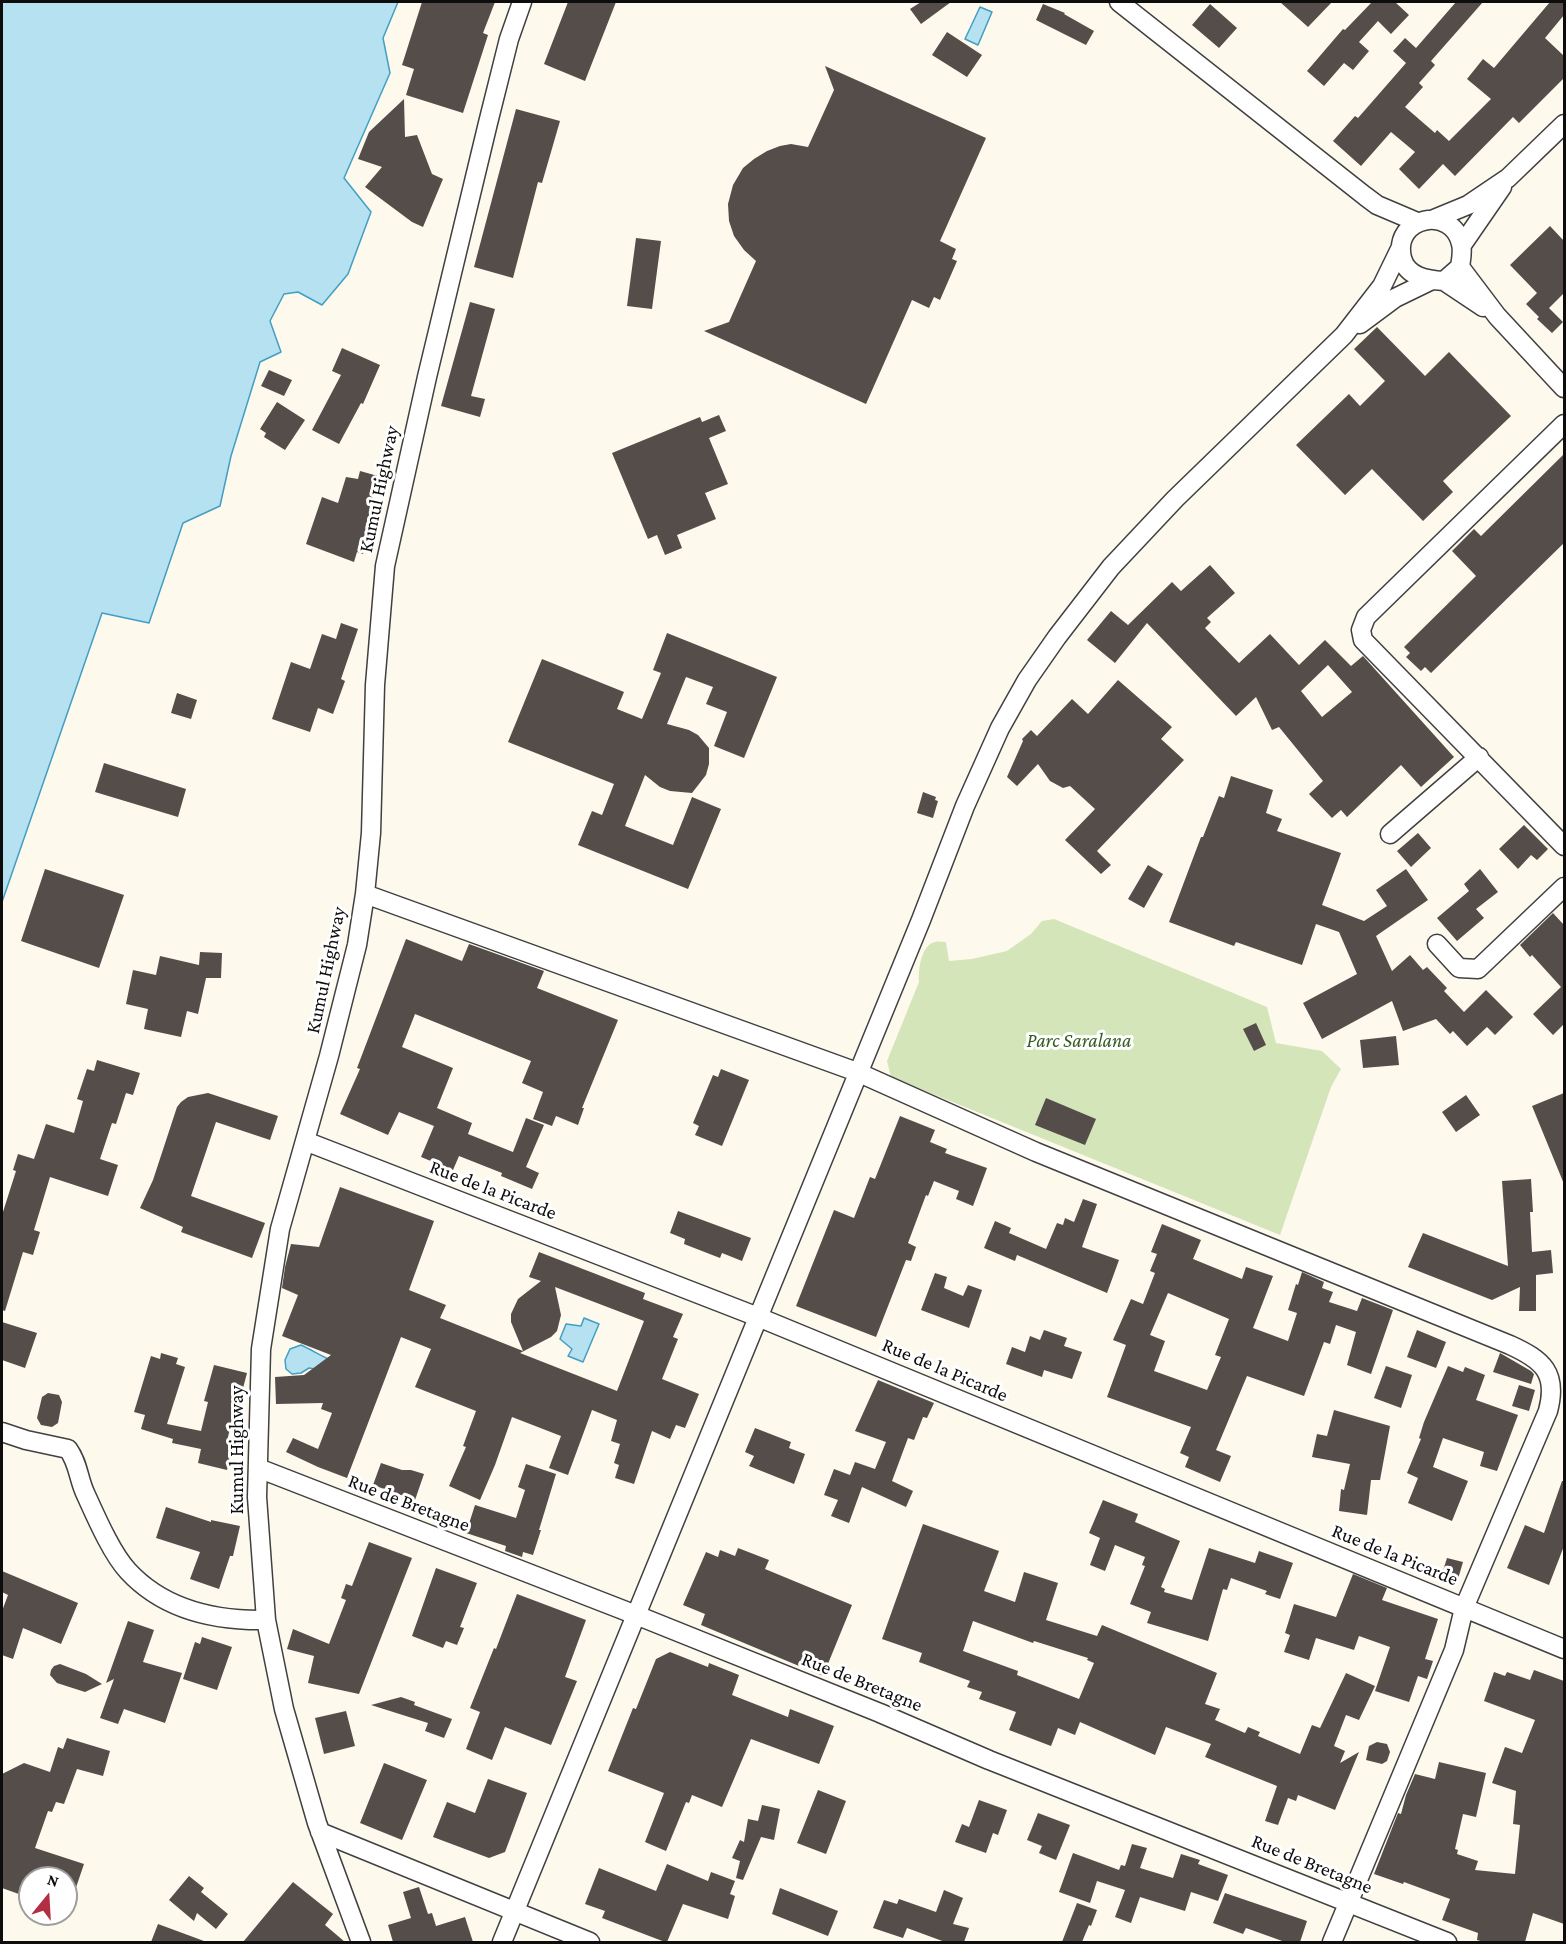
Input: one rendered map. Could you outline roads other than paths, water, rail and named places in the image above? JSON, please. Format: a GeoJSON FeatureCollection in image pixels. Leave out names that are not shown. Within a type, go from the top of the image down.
{"type":"FeatureCollection","features":[{"type":"Feature","properties":{"kind":"street","name":"Kumul Highway"},"geometry":{"type":"LineString","coordinates":[[361,1942],[320,1832],[284,1709],[266,1620],[257,1497],[261,1349],[280,1229],[329,1056],[354,955],[365,894],[371,833],[375,685],[386,566],[427,377],[485,135],[509,39],[522,2]]}},
{"type":"Feature","properties":{"kind":"street"},"geometry":{"type":"LineString","coordinates":[[1119,2],[1377,205],[1401,244],[1404,264],[1415,276],[1437,281],[1497,316]]}},
{"type":"Feature","properties":{"kind":"street"},"geometry":{"type":"LineString","coordinates":[[502,1942],[921,920],[965,806],[1000,728],[1027,680],[1111,567],[1175,499],[1344,335],[1382,286],[1407,229],[1468,205],[1508,178],[1564,124]]}},
{"type":"Feature","properties":{"kind":"street"},"geometry":{"type":"LineString","coordinates":[[1462,245],[1508,178]]}},
{"type":"Feature","properties":{"kind":"street"},"geometry":{"type":"LineString","coordinates":[[1377,205],[1426,220],[1447,223],[1457,232],[1462,245],[1460,267],[1497,316],[1564,388]]}},
{"type":"Feature","properties":{"kind":"street"},"geometry":{"type":"LineString","coordinates":[[1344,335],[1395,298],[1437,281],[1460,267]]}},
{"type":"Feature","properties":{"kind":"street"},"geometry":{"type":"LineString","coordinates":[[1564,424],[1366,617],[1360,630],[1362,640],[1564,846]]}},
{"type":"Feature","properties":{"kind":"street"},"geometry":{"type":"LineString","coordinates":[[1390,834],[1479,757]]}},
{"type":"Feature","properties":{"kind":"street"},"geometry":{"type":"LineString","coordinates":[[1437,944],[1459,968],[1478,969],[1564,887]]}},
{"type":"Feature","properties":{"kind":"street"},"geometry":{"type":"LineString","coordinates":[[365,894],[857,1072],[1036,1152],[1510,1345],[1530,1354],[1543,1364],[1549,1374],[1551,1385],[1552,1399],[1548,1411],[1464,1608],[1454,1650],[1332,1942]]}},
{"type":"Feature","properties":{"kind":"street","name":"Rue de la Picarde"},"geometry":{"type":"LineString","coordinates":[[305,1141],[758,1317],[1564,1649]]}},
{"type":"Feature","properties":{"kind":"street"},"geometry":{"type":"LineString","coordinates":[[2,1432],[69,1449],[76,1459],[80,1484],[102,1530],[127,1570],[160,1598],[204,1615],[243,1621],[266,1620]]}},
{"type":"Feature","properties":{"kind":"street","name":"Rue de Bretagne"},"geometry":{"type":"LineString","coordinates":[[258,1468],[636,1615],[880,1713],[989,1760],[1447,1942]]}},
{"type":"Feature","properties":{"kind":"street"},"geometry":{"type":"LineString","coordinates":[[320,1832],[590,1942]]}},
{"type":"Feature","properties":{"kind":"water"},"geometry":{"type":"Polygon","coordinates":[[[2,2],[398,2],[383,38],[390,73],[344,178],[371,212],[348,274],[322,305],[298,292],[284,294],[270,321],[281,352],[260,362],[231,456],[220,506],[183,523],[149,623],[102,613],[2,902],[2,2]]]}},
{"type":"Feature","properties":{"kind":"water"},"geometry":{"type":"Polygon","coordinates":[[[980,7],[992,12],[978,45],[965,39],[980,7]]]}},
{"type":"Feature","properties":{"kind":"water"},"geometry":{"type":"Polygon","coordinates":[[[584,1318],[599,1324],[583,1362],[568,1356],[572,1349],[560,1339],[566,1324],[581,1326],[584,1318]]]}},
{"type":"Feature","properties":{"kind":"water"},"geometry":{"type":"Polygon","coordinates":[[[301,1345],[333,1361],[321,1370],[309,1368],[301,1373],[292,1374],[286,1369],[285,1360],[290,1349],[301,1345]]]}},
{"type":"Feature","properties":{"kind":"park label","name":"Parc Saralana"},"geometry":{"type":"Point","coordinates":[1079,1041]}}]}
